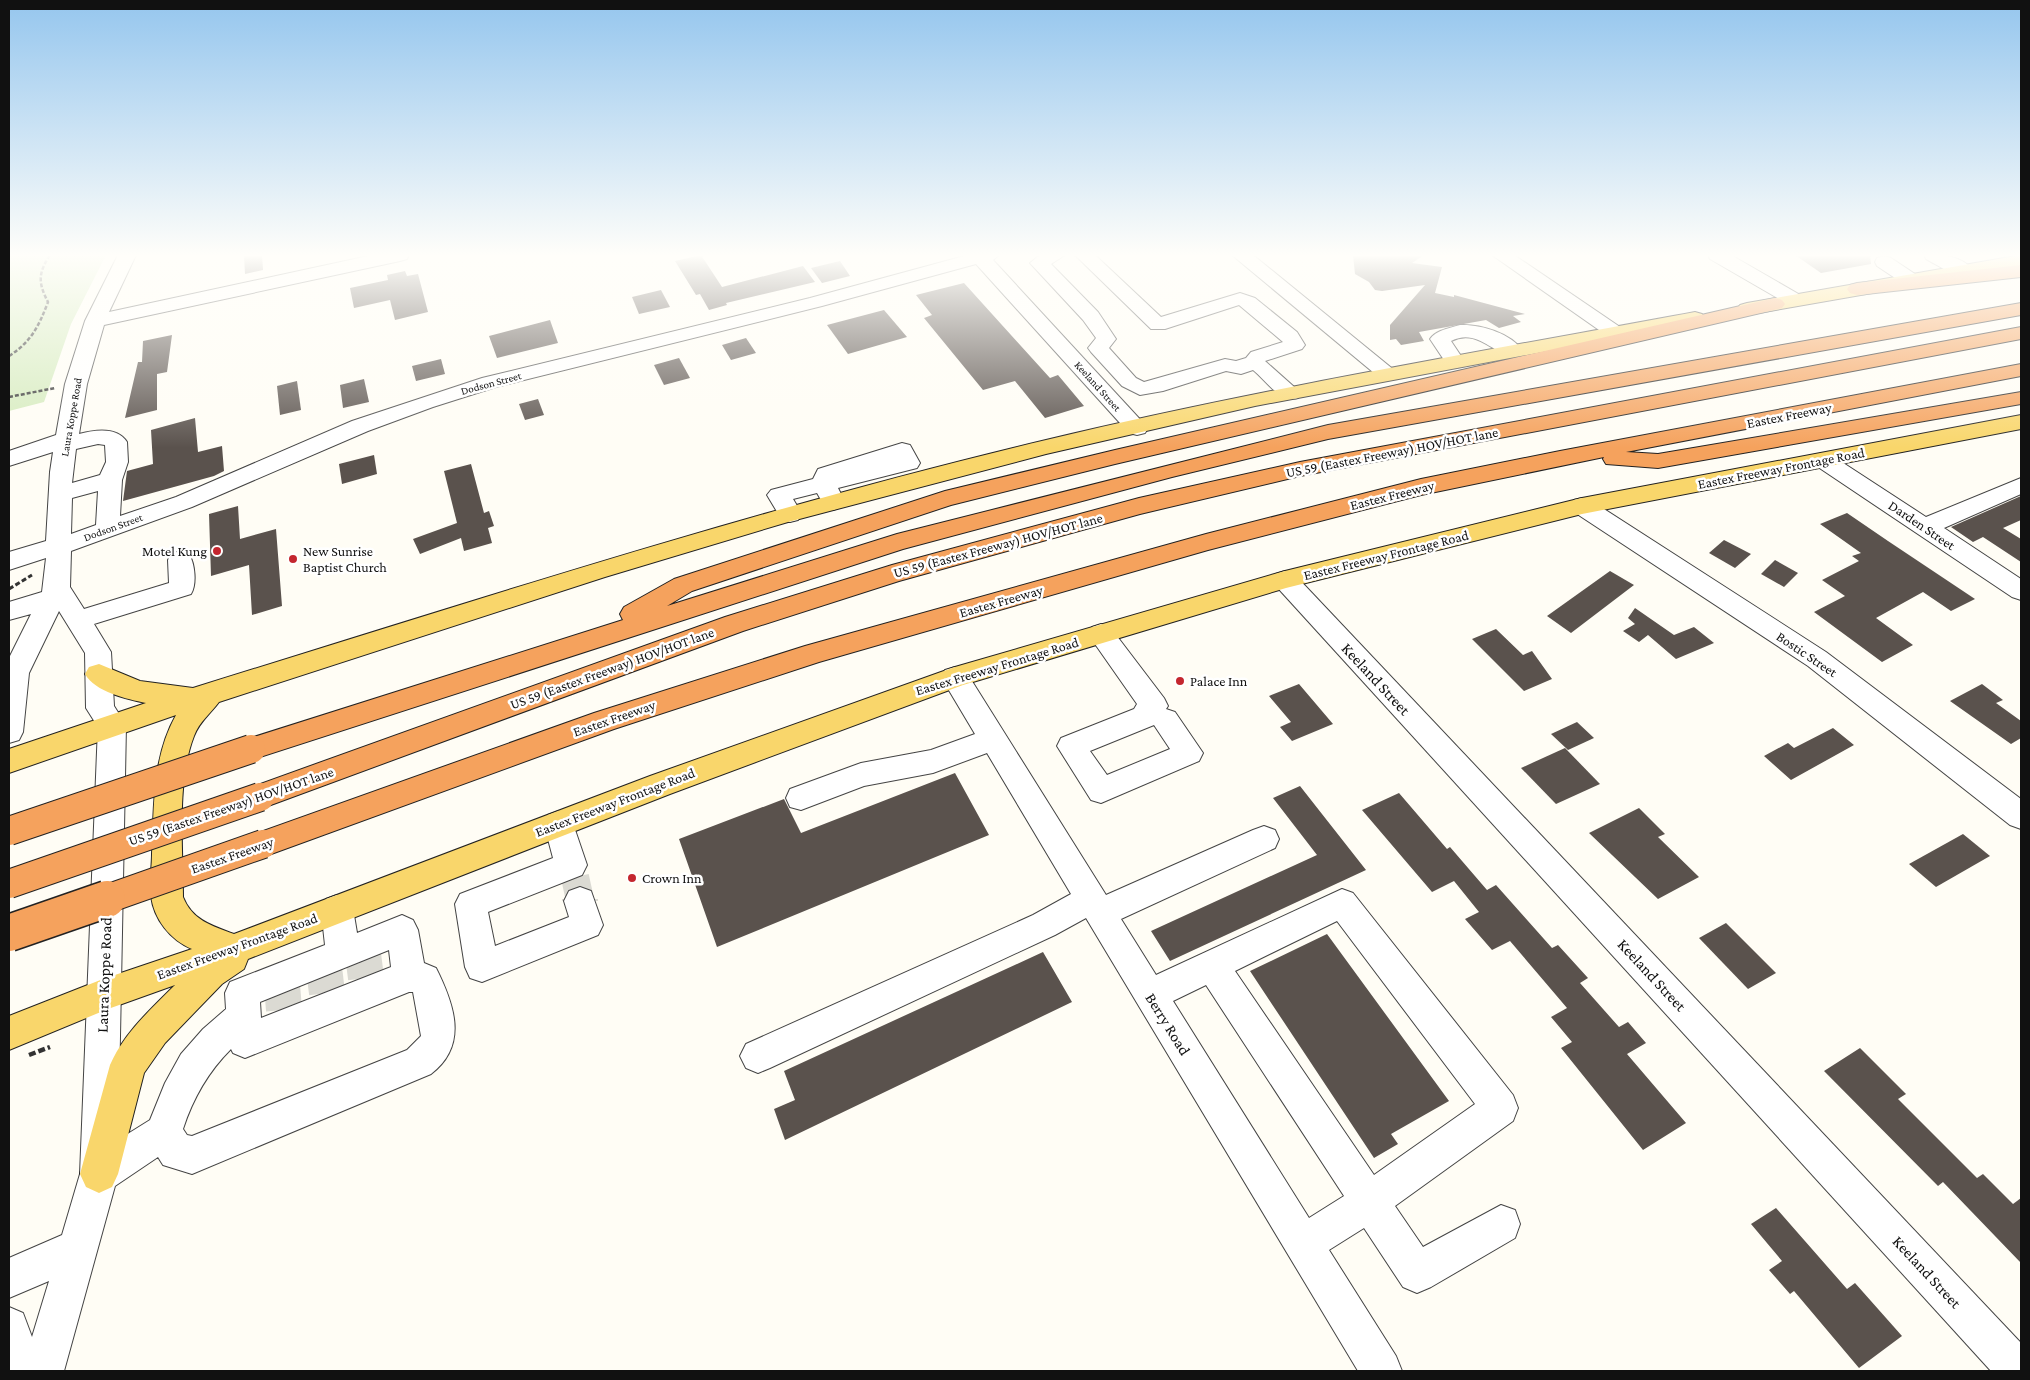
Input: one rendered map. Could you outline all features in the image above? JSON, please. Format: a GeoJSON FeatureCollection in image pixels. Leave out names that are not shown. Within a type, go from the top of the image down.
{"type":"FeatureCollection","features":[{"type":"Feature","properties":{"kind":"highway"},"geometry":{"type":"LineString","coordinates":[[586,641],[683,585],[945,499],[1114,457],[1710,319]]}},
{"type":"Feature","properties":{"kind":"highway"},"geometry":{"type":"LineString","coordinates":[[9,831],[251,749],[896,542],[1328,432],[1962,319]]}},
{"type":"Feature","properties":{"kind":"highway","name":"US 59 (Eastex Freeway) HOV/HOT lane"},"geometry":{"type":"LineString","coordinates":[[9,884],[260,797],[734,624],[892,574],[1138,506],[1300,469],[2021,333]]}},
{"type":"Feature","properties":{"kind":"highway","name":"Eastex Freeway"},"geometry":{"type":"LineString","coordinates":[[9,932],[263,844],[604,721],[814,653],[1206,542],[1421,487],[1560,458],[2021,370]]}},
{"type":"Feature","properties":{"kind":"highway"},"geometry":{"type":"LineString","coordinates":[[1560,458],[1658,461],[2021,416]]}},
{"type":"Feature","properties":{"kind":"main road"},"geometry":{"type":"LineString","coordinates":[[9,761],[112,725],[596,571],[790,514],[829,493],[1269,398],[1388,374],[1687,319]]}},
{"type":"Feature","properties":{"kind":"main road","name":"Eastex Freeway Frontage Road"},"geometry":{"type":"LineString","coordinates":[[9,1033],[103,995],[248,944],[559,824],[955,677],[1285,580],[1582,506],[1823,460],[2021,416]]}},
{"type":"Feature","properties":{"kind":"main road"},"geometry":{"type":"LineString","coordinates":[[99,674],[112,682],[139,693],[160,696],[208,696]]}},
{"type":"Feature","properties":{"kind":"main road"},"geometry":{"type":"LineString","coordinates":[[208,696],[185,726],[174,755],[169,794],[167,897],[176,920],[194,935],[248,944]]}},
{"type":"Feature","properties":{"kind":"main road"},"geometry":{"type":"LineString","coordinates":[[98,1174],[128,1065],[153,1031],[210,973],[248,944]]}},
{"type":"Feature","properties":{"kind":"street","name":"Dodson Street"},"geometry":{"type":"LineString","coordinates":[[9,561],[108,529],[232,484],[360,426],[425,402],[489,382],[744,319]]}},
{"type":"Feature","properties":{"kind":"street","name":"Keeland Street"},"geometry":{"type":"LineString","coordinates":[[1039,319],[1136,428]]}},
{"type":"Feature","properties":{"kind":"street"},"geometry":{"type":"LineString","coordinates":[[1093,319],[1106,339],[1098,348],[1129,382],[1140,389],[1156,387],[1225,365],[1261,366],[1290,394]]}},
{"type":"Feature","properties":{"kind":"street"},"geometry":{"type":"LineString","coordinates":[[1152,319],[1158,325],[1176,319]]}},
{"type":"Feature","properties":{"kind":"street"},"geometry":{"type":"LineString","coordinates":[[1320,319],[1388,374]]}},
{"type":"Feature","properties":{"kind":"street"},"geometry":{"type":"LineString","coordinates":[[1597,319],[1616,332]]}},
{"type":"Feature","properties":{"kind":"street","name":"Laura Koppe Road"},"geometry":{"type":"LineString","coordinates":[[9,732],[15,673],[50,585],[57,546],[65,443],[76,384],[96,320]]}},
{"type":"Feature","properties":{"kind":"street"},"geometry":{"type":"LineString","coordinates":[[1247,366],[1258,356],[1296,345],[1290,336],[1270,320]]}},
{"type":"Feature","properties":{"kind":"street"},"geometry":{"type":"LineString","coordinates":[[1455,362],[1440,339],[1450,333],[1467,330],[1481,332],[1513,351]]}},
{"type":"Feature","properties":{"kind":"street"},"geometry":{"type":"LineString","coordinates":[[1247,366],[1269,398]]}},
{"type":"Feature","properties":{"kind":"street"},"geometry":{"type":"LineString","coordinates":[[1089,376],[1116,368]]}},
{"type":"Feature","properties":{"kind":"street"},"geometry":{"type":"LineString","coordinates":[[9,459],[65,443],[99,437],[112,438],[116,442],[118,462],[110,480],[108,529]]}},
{"type":"Feature","properties":{"kind":"street","name":"Darden Street"},"geometry":{"type":"LineString","coordinates":[[1823,460],[2021,591]]}},
{"type":"Feature","properties":{"kind":"street"},"geometry":{"type":"LineString","coordinates":[[60,494],[110,480]]}},
{"type":"Feature","properties":{"kind":"street"},"geometry":{"type":"LineString","coordinates":[[1925,527],[2021,485]]}},
{"type":"Feature","properties":{"kind":"street","name":"Bostic Street"},"geometry":{"type":"LineString","coordinates":[[1582,506],[1817,659],[2021,816]]}},
{"type":"Feature","properties":{"kind":"street"},"geometry":{"type":"LineString","coordinates":[[77,620],[182,588],[180,560]]}},
{"type":"Feature","properties":{"kind":"street","name":"Keeland Street"},"geometry":{"type":"LineString","coordinates":[[1285,580],[2019,1371]]}},
{"type":"Feature","properties":{"kind":"street"},"geometry":{"type":"LineString","coordinates":[[9,610],[50,585],[77,620],[98,652],[100,708],[112,725]]}},
{"type":"Feature","properties":{"kind":"street"},"geometry":{"type":"LineString","coordinates":[[1100,634],[1157,710]]}},
{"type":"Feature","properties":{"kind":"street","name":"Berry Road"},"geometry":{"type":"LineString","coordinates":[[955,677],[1381,1371]]}},
{"type":"Feature","properties":{"kind":"street","name":"Laura Koppe Road"},"geometry":{"type":"LineString","coordinates":[[44,1371],[98,1174],[112,725]]}},
{"type":"Feature","properties":{"kind":"street"},"geometry":{"type":"LineString","coordinates":[[801,798],[861,775],[933,761],[994,739]]}},
{"type":"Feature","properties":{"kind":"street"},"geometry":{"type":"LineString","coordinates":[[559,824],[575,881]]}},
{"type":"Feature","properties":{"kind":"street"},"geometry":{"type":"LineString","coordinates":[[758,1056],[1044,925],[1264,838]]}},
{"type":"Feature","properties":{"kind":"street"},"geometry":{"type":"LineString","coordinates":[[1150,995],[1342,903],[1500,1108],[1369,1201],[1303,1244]]}},
{"type":"Feature","properties":{"kind":"street"},"geometry":{"type":"LineString","coordinates":[[337,910],[345,973]]}},
{"type":"Feature","properties":{"kind":"street"},"geometry":{"type":"LineString","coordinates":[[164,1132],[176,1152],[192,1155],[419,1062],[431,1052],[439,1039],[430,989],[424,979],[409,976],[345,973],[283,1000],[242,993],[245,1041],[283,1000],[345,973],[402,930],[409,976]]}},
{"type":"Feature","properties":{"kind":"street"},"geometry":{"type":"LineString","coordinates":[[1212,966],[1417,1273],[1501,1224]]}},
{"type":"Feature","properties":{"kind":"street"},"geometry":{"type":"LineString","coordinates":[[98,1174],[164,1132],[174,1100],[188,1071],[214,1041],[244,1015]]}},
{"type":"Feature","properties":{"kind":"street"},"geometry":{"type":"LineString","coordinates":[[9,1278],[78,1248]]}},
{"type":"Feature","properties":{"kind":"street"},"geometry":{"type":"LineString","coordinates":[[9,1327],[21,1371]]}},
{"type":"Feature","properties":{"kind":"path"},"geometry":{"type":"LineString","coordinates":[[9,356],[29,343],[41,319]]}},
{"type":"Feature","properties":{"kind":"path"},"geometry":{"type":"LineString","coordinates":[[9,397],[76,384]]}},
{"type":"Feature","properties":{"kind":"path"},"geometry":{"type":"LineString","coordinates":[[9,590],[50,585]]}},
{"type":"Feature","properties":{"kind":"green space"},"geometry":{"type":"Polygon","coordinates":[[[9,319],[73,319],[44,402],[9,411],[9,319]]]}},
{"type":"Feature","properties":{"kind":"building"},"geometry":{"type":"Polygon","coordinates":[[[848,319],[892,319],[907,337],[848,354],[827,325],[848,319]]]}},
{"type":"Feature","properties":{"kind":"building"},"geometry":{"type":"Polygon","coordinates":[[[925,319],[997,319],[1050,378],[1058,375],[1084,406],[1045,418],[1015,381],[983,390],[925,319]]]}},
{"type":"Feature","properties":{"kind":"building"},"geometry":{"type":"Polygon","coordinates":[[[1395,319],[1518,319],[1521,322],[1499,328],[1486,320],[1419,332],[1424,341],[1401,345],[1396,339],[1390,340],[1390,325],[1395,319]]]}},
{"type":"Feature","properties":{"kind":"building"},"geometry":{"type":"Polygon","coordinates":[[[550,320],[558,343],[497,358],[489,336],[550,320]]]}},
{"type":"Feature","properties":{"kind":"building"},"geometry":{"type":"Polygon","coordinates":[[[172,335],[167,372],[157,374],[157,410],[125,418],[138,362],[142,362],[143,341],[172,335]]]}},
{"type":"Feature","properties":{"kind":"building"},"geometry":{"type":"Polygon","coordinates":[[[746,338],[756,353],[731,360],[722,345],[746,338]]]}},
{"type":"Feature","properties":{"kind":"building"},"geometry":{"type":"Polygon","coordinates":[[[679,358],[690,378],[664,385],[654,365],[679,358]]]}},
{"type":"Feature","properties":{"kind":"building"},"geometry":{"type":"Polygon","coordinates":[[[441,359],[445,374],[416,381],[412,366],[441,359]]]}},
{"type":"Feature","properties":{"kind":"building"},"geometry":{"type":"Polygon","coordinates":[[[364,379],[369,402],[343,408],[340,385],[364,379]]]}},
{"type":"Feature","properties":{"kind":"building"},"geometry":{"type":"Polygon","coordinates":[[[297,381],[301,410],[280,415],[277,386],[297,381]]]}},
{"type":"Feature","properties":{"kind":"building"},"geometry":{"type":"Polygon","coordinates":[[[538,399],[544,415],[525,420],[519,404],[538,399]]]}},
{"type":"Feature","properties":{"kind":"building"},"geometry":{"type":"Polygon","coordinates":[[[195,418],[198,452],[222,446],[224,471],[214,476],[123,501],[127,471],[153,464],[151,430],[195,418]]]}},
{"type":"Feature","properties":{"kind":"building"},"geometry":{"type":"Polygon","coordinates":[[[374,455],[377,474],[342,484],[339,464],[374,455]]]}},
{"type":"Feature","properties":{"kind":"building"},"geometry":{"type":"Polygon","coordinates":[[[471,464],[484,513],[489,511],[494,526],[488,528],[492,543],[464,551],[461,538],[420,554],[413,539],[457,523],[444,471],[471,464]]]}},
{"type":"Feature","properties":{"kind":"building"},"geometry":{"type":"Polygon","coordinates":[[[2021,496],[2021,520],[2003,528],[2021,539],[2021,562],[1983,537],[1973,542],[1951,527],[2021,496]]]}},
{"type":"Feature","properties":{"kind":"building"},"geometry":{"type":"Polygon","coordinates":[[[238,506],[240,539],[276,529],[282,606],[252,615],[249,565],[211,576],[209,514],[238,506]]]}},
{"type":"Feature","properties":{"kind":"building"},"geometry":{"type":"Polygon","coordinates":[[[1847,513],[1975,599],[1951,611],[1923,592],[1876,618],[1913,645],[1882,662],[1814,612],[1845,596],[1822,580],[1859,561],[1852,556],[1861,553],[1820,524],[1847,513]]]}},
{"type":"Feature","properties":{"kind":"building"},"geometry":{"type":"Polygon","coordinates":[[[1724,540],[1751,554],[1735,568],[1709,553],[1724,540]]]}},
{"type":"Feature","properties":{"kind":"building"},"geometry":{"type":"Polygon","coordinates":[[[1775,560],[1798,573],[1784,587],[1761,574],[1775,560]]]}},
{"type":"Feature","properties":{"kind":"building"},"geometry":{"type":"Polygon","coordinates":[[[1610,571],[1634,585],[1571,633],[1547,616],[1610,571]]]}},
{"type":"Feature","properties":{"kind":"building"},"geometry":{"type":"Polygon","coordinates":[[[1635,608],[1674,635],[1694,627],[1714,643],[1676,659],[1648,635],[1639,642],[1623,631],[1635,624],[1628,618],[1635,608]]]}},
{"type":"Feature","properties":{"kind":"building"},"geometry":{"type":"Polygon","coordinates":[[[1496,629],[1523,655],[1532,651],[1552,679],[1524,691],[1472,639],[1496,629]]]}},
{"type":"Feature","properties":{"kind":"building"},"geometry":{"type":"Polygon","coordinates":[[[1299,684],[1333,724],[1292,741],[1280,727],[1291,722],[1269,696],[1299,684]]]}},
{"type":"Feature","properties":{"kind":"building"},"geometry":{"type":"Polygon","coordinates":[[[1982,684],[2003,700],[1996,703],[2021,721],[2021,738],[2011,744],[1950,701],[1982,684]]]}},
{"type":"Feature","properties":{"kind":"building"},"geometry":{"type":"Polygon","coordinates":[[[1577,722],[1594,738],[1568,750],[1551,734],[1577,722]]]}},
{"type":"Feature","properties":{"kind":"building"},"geometry":{"type":"Polygon","coordinates":[[[1833,728],[1854,745],[1791,780],[1764,756],[1788,743],[1794,748],[1833,728]]]}},
{"type":"Feature","properties":{"kind":"building"},"geometry":{"type":"Polygon","coordinates":[[[1565,748],[1600,784],[1556,804],[1521,768],[1565,748]]]}},
{"type":"Feature","properties":{"kind":"building"},"geometry":{"type":"Polygon","coordinates":[[[955,773],[989,835],[717,947],[679,839],[784,799],[801,833],[955,773]]]}},
{"type":"Feature","properties":{"kind":"building"},"geometry":{"type":"Polygon","coordinates":[[[1300,786],[1366,870],[1170,961],[1151,931],[1317,855],[1273,798],[1300,786]]]}},
{"type":"Feature","properties":{"kind":"building"},"geometry":{"type":"Polygon","coordinates":[[[1399,793],[1447,849],[1450,847],[1487,890],[1496,885],[1552,948],[1558,945],[1588,978],[1580,983],[1619,1027],[1628,1022],[1646,1043],[1627,1054],[1686,1123],[1643,1150],[1561,1048],[1572,1042],[1551,1017],[1567,1008],[1510,941],[1492,950],[1465,919],[1479,912],[1454,881],[1432,892],[1362,810],[1399,793]]]}},
{"type":"Feature","properties":{"kind":"building"},"geometry":{"type":"Polygon","coordinates":[[[1639,808],[1665,834],[1658,837],[1699,877],[1658,899],[1589,833],[1639,808]]]}},
{"type":"Feature","properties":{"kind":"building"},"geometry":{"type":"Polygon","coordinates":[[[1963,834],[1990,856],[1936,887],[1909,864],[1963,834]]]}},
{"type":"Feature","properties":{"kind":"building"},"geometry":{"type":"Polygon","coordinates":[[[1726,923],[1776,973],[1748,989],[1699,938],[1726,923]]]}},
{"type":"Feature","properties":{"kind":"building"},"geometry":{"type":"Polygon","coordinates":[[[1327,934],[1449,1101],[1391,1134],[1398,1144],[1374,1158],[1250,971],[1327,934]]]}},
{"type":"Feature","properties":{"kind":"building"},"geometry":{"type":"Polygon","coordinates":[[[1043,952],[1072,1002],[785,1140],[774,1109],[795,1100],[784,1071],[1043,952]]]}},
{"type":"Feature","properties":{"kind":"building"},"geometry":{"type":"Polygon","coordinates":[[[1860,1048],[1906,1094],[1898,1099],[1977,1178],[1983,1174],[2013,1204],[2021,1198],[2021,1263],[1943,1182],[1938,1186],[1824,1071],[1860,1048]]]}},
{"type":"Feature","properties":{"kind":"building"},"geometry":{"type":"Polygon","coordinates":[[[1776,1208],[1847,1289],[1855,1283],[1902,1336],[1859,1368],[1794,1291],[1790,1294],[1769,1270],[1782,1261],[1751,1224],[1776,1208]]]}},
{"type":"Feature","properties":{"kind":"tunnel"},"geometry":{"type":"LineString","coordinates":[[575,877],[580,900]]}},
{"type":"Feature","properties":{"kind":"tunnel"},"geometry":{"type":"LineString","coordinates":[[363,954],[366,978]]}},
{"type":"Feature","properties":{"kind":"tunnel"},"geometry":{"type":"LineString","coordinates":[[324,968],[327,993]]}},
{"type":"Feature","properties":{"kind":"tunnel"},"geometry":{"type":"LineString","coordinates":[[282,985],[284,1010]]}},
{"type":"Feature","properties":{"kind":"place","name":"Motel Kung"},"geometry":{"type":"Point","coordinates":[217,551]}},
{"type":"Feature","properties":{"kind":"place","name":"New Sunrise Baptist Church"},"geometry":{"type":"Point","coordinates":[293,559]}},
{"type":"Feature","properties":{"kind":"place","name":"Palace Inn"},"geometry":{"type":"Point","coordinates":[1180,681]}},
{"type":"Feature","properties":{"kind":"place","name":"Crown Inn"},"geometry":{"type":"Point","coordinates":[632,878]}}]}
